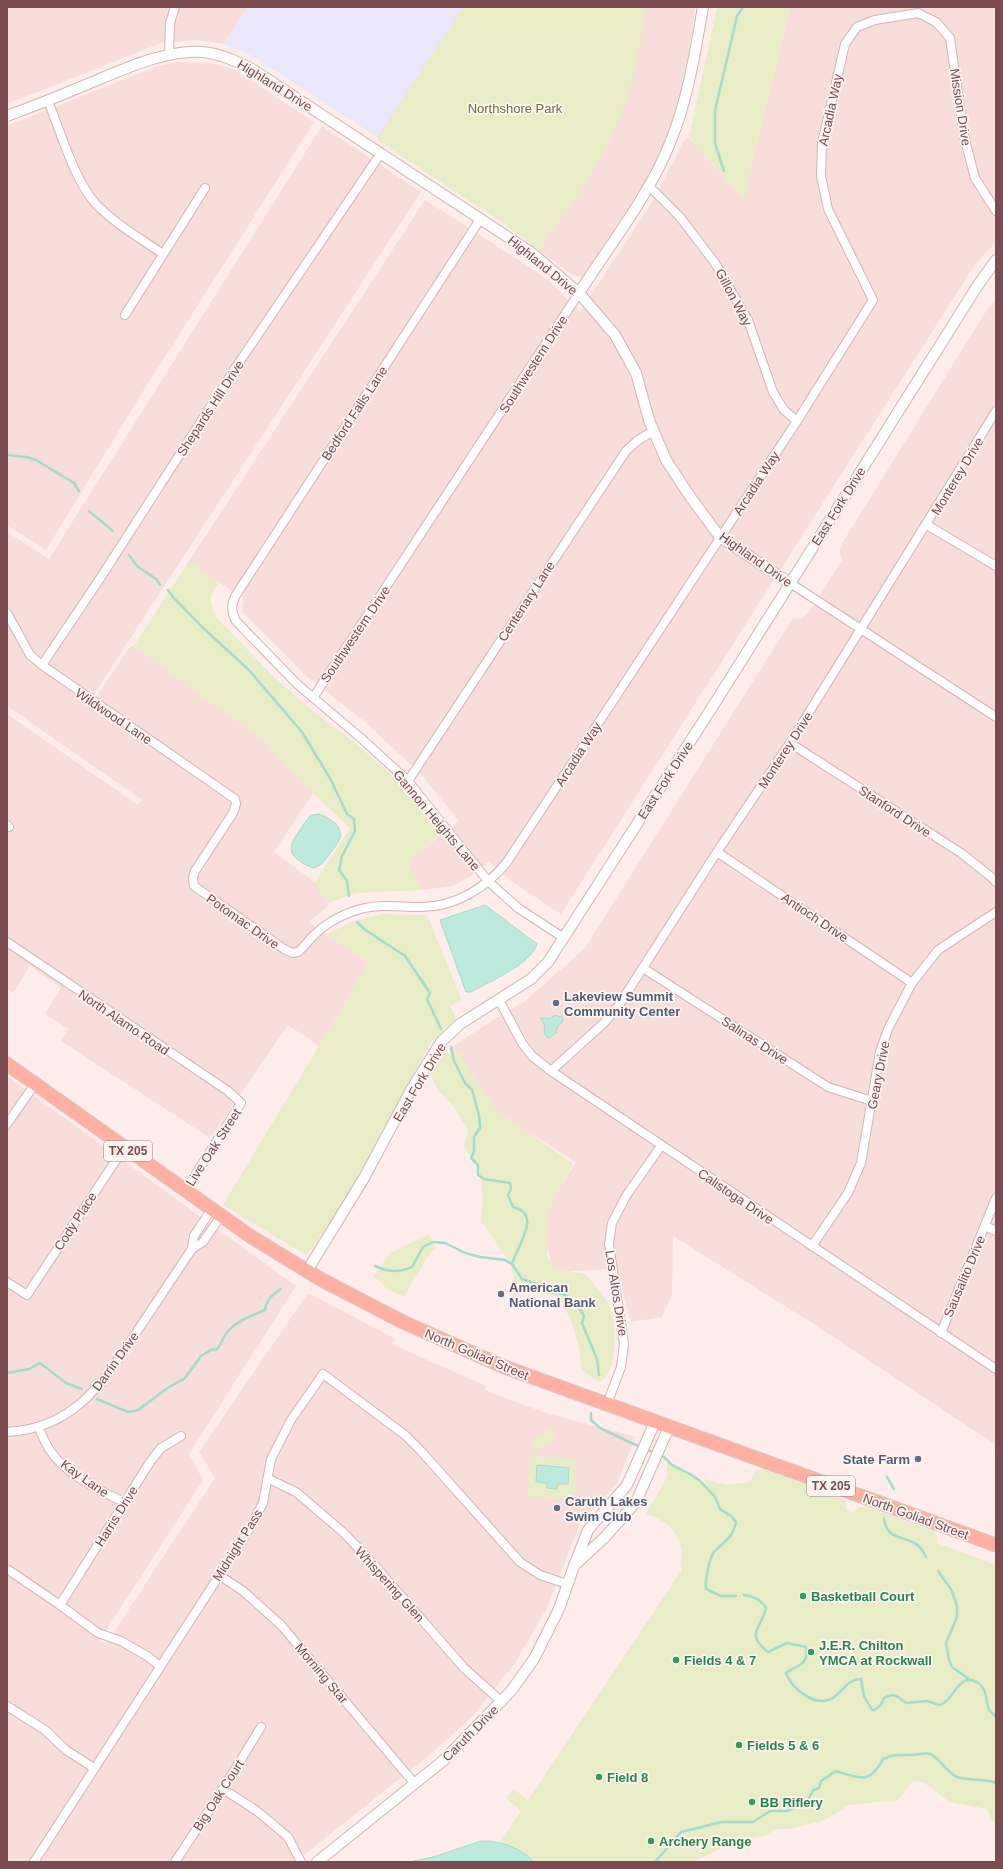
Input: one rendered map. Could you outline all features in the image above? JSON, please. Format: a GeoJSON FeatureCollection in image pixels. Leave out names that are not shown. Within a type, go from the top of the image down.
{"type":"FeatureCollection","features":[{"type":"Feature","properties":{"kind":"main road","name":"North Goliad Street"},"geometry":{"type":"LineString","coordinates":[[7,1064],[184,1191],[264,1245],[308,1271],[403,1322],[468,1352],[508,1368],[669,1428],[996,1545]]}},
{"type":"Feature","properties":{"kind":"street"},"geometry":{"type":"LineString","coordinates":[[169,54],[170,23],[175,7]]}},
{"type":"Feature","properties":{"kind":"street","name":"Southwestern Drive"},"geometry":{"type":"LineString","coordinates":[[312,698],[649,186],[670,143],[684,102],[692,74],[703,7]]}},
{"type":"Feature","properties":{"kind":"street","name":"Mission Drive"},"geometry":{"type":"LineString","coordinates":[[918,13],[936,22],[950,38],[964,136],[975,178],[996,211]]}},
{"type":"Feature","properties":{"kind":"street","name":"Arcadia Way"},"geometry":{"type":"LineString","coordinates":[[298,952],[326,926],[339,917],[355,911],[389,905],[423,907],[439,905],[468,895],[498,873],[511,857],[720,536],[797,421],[874,300],[828,209],[821,176],[822,143],[845,44],[857,27],[875,20],[918,13]]}},
{"type":"Feature","properties":{"kind":"street","name":"Highland Drive"},"geometry":{"type":"LineString","coordinates":[[7,116],[48,101],[102,78],[169,54],[203,52],[235,60],[252,69],[481,218],[532,253],[579,293],[615,335],[636,373],[649,420],[666,460],[720,536],[996,717]]}},
{"type":"Feature","properties":{"kind":"street"},"geometry":{"type":"LineString","coordinates":[[48,101],[80,180],[88,195],[113,219],[163,254]]}},
{"type":"Feature","properties":{"kind":"street","name":"Shepards Hill Drive"},"geometry":{"type":"LineString","coordinates":[[42,665],[101,577],[236,367],[381,153]]}},
{"type":"Feature","properties":{"kind":"street","name":"Gillon Way"},"geometry":{"type":"LineString","coordinates":[[649,186],[680,217],[715,263],[748,320],[773,392],[784,410],[797,421]]}},
{"type":"Feature","properties":{"kind":"street"},"geometry":{"type":"LineString","coordinates":[[125,315],[205,188]]}},
{"type":"Feature","properties":{"kind":"street","name":"Bedford Falls Lane"},"geometry":{"type":"LineString","coordinates":[[232,611],[233,602],[236,595],[481,218]]}},
{"type":"Feature","properties":{"kind":"street","name":"East Fork Drive"},"geometry":{"type":"LineString","coordinates":[[308,1271],[364,1178],[411,1090],[441,1042],[460,1024],[531,979],[548,962],[970,298],[996,260]]}},
{"type":"Feature","properties":{"kind":"street","name":"Monterey Drive"},"geometry":{"type":"LineString","coordinates":[[551,1071],[605,1022],[619,1005],[717,852],[790,744],[927,525],[996,411]]}},
{"type":"Feature","properties":{"kind":"street","name":"Centenary Lane"},"geometry":{"type":"LineString","coordinates":[[408,780],[626,451],[637,441],[653,431]]}},
{"type":"Feature","properties":{"kind":"street"},"geometry":{"type":"LineString","coordinates":[[927,525],[996,566]]}},
{"type":"Feature","properties":{"kind":"street","name":"Gannon Heights Lane"},"geometry":{"type":"LineString","coordinates":[[232,611],[236,621],[289,678],[408,780],[488,881],[518,908],[564,938]]}},
{"type":"Feature","properties":{"kind":"street","name":"Wildwood Lane"},"geometry":{"type":"LineString","coordinates":[[7,613],[30,655],[42,665],[232,795],[236,804],[233,813],[195,871],[193,882]]}},
{"type":"Feature","properties":{"kind":"street","name":"Stanford Drive"},"geometry":{"type":"LineString","coordinates":[[790,744],[961,853],[996,882]]}},
{"type":"Feature","properties":{"kind":"street","name":"Antioch Drive"},"geometry":{"type":"LineString","coordinates":[[717,852],[912,983]]}},
{"type":"Feature","properties":{"kind":"street","name":"Potomac Drive"},"geometry":{"type":"LineString","coordinates":[[193,882],[197,889],[284,949],[294,953],[298,952]]}},
{"type":"Feature","properties":{"kind":"street","name":"Geary Drive"},"geometry":{"type":"LineString","coordinates":[[812,1246],[848,1193],[857,1174],[861,1163],[880,1052],[886,1035],[912,983],[938,950],[996,912]]}},
{"type":"Feature","properties":{"kind":"street","name":"North Alamo Road"},"geometry":{"type":"LineString","coordinates":[[7,942],[228,1091],[242,1103]]}},
{"type":"Feature","properties":{"kind":"street","name":"Salinas Drive"},"geometry":{"type":"LineString","coordinates":[[643,968],[828,1087],[872,1102]]}},
{"type":"Feature","properties":{"kind":"street","name":"Calistoga Drive"},"geometry":{"type":"LineString","coordinates":[[499,1000],[522,1043],[532,1056],[551,1071],[660,1146],[996,1369]]}},
{"type":"Feature","properties":{"kind":"street"},"geometry":{"type":"LineString","coordinates":[[7,1124],[34,1084]]}},
{"type":"Feature","properties":{"kind":"street","name":"Live Oak Street"},"geometry":{"type":"LineString","coordinates":[[184,1191],[242,1103]]}},
{"type":"Feature","properties":{"kind":"street","name":"Los Altos Drive"},"geometry":{"type":"LineString","coordinates":[[607,1404],[621,1367],[624,1344],[609,1244],[612,1223],[626,1196],[660,1146]]}},
{"type":"Feature","properties":{"kind":"street","name":"Cody Place"},"geometry":{"type":"LineString","coordinates":[[7,1282],[27,1295],[124,1148]]}},
{"type":"Feature","properties":{"kind":"street","name":"Sausalito Drive"},"geometry":{"type":"LineString","coordinates":[[941,1333],[996,1198]]}},
{"type":"Feature","properties":{"kind":"street","name":"Darrin Drive"},"geometry":{"type":"LineString","coordinates":[[7,1432],[38,1427],[72,1410],[100,1385],[192,1249],[194,1236],[216,1213]]}},
{"type":"Feature","properties":{"kind":"street"},"geometry":{"type":"LineString","coordinates":[[985,1226],[996,1231]]}},
{"type":"Feature","properties":{"kind":"street","name":"Midnight Pass"},"geometry":{"type":"LineString","coordinates":[[34,1862],[250,1528],[263,1503],[269,1479],[271,1459],[288,1426],[323,1374],[410,1440],[468,1502],[520,1562],[540,1575],[568,1584]]}},
{"type":"Feature","properties":{"kind":"street","name":"Caruth Drive"},"geometry":{"type":"LineString","coordinates":[[317,1862],[444,1760],[512,1691],[534,1659],[559,1609],[588,1530],[627,1485],[655,1422]]}},
{"type":"Feature","properties":{"kind":"street","name":"Kay Lane"},"geometry":{"type":"LineString","coordinates":[[38,1427],[49,1449],[69,1470],[89,1484],[124,1502]]}},
{"type":"Feature","properties":{"kind":"street","name":"Caruth Drive"},"geometry":{"type":"LineString","coordinates":[[574,1566],[605,1537],[636,1502],[669,1428]]}},
{"type":"Feature","properties":{"kind":"street","name":"Harris Drive"},"geometry":{"type":"LineString","coordinates":[[60,1605],[150,1462],[162,1448],[181,1436]]}},
{"type":"Feature","properties":{"kind":"street","name":"Whispering Glen"},"geometry":{"type":"LineString","coordinates":[[269,1479],[296,1492],[344,1533],[375,1566],[464,1668],[502,1702]]}},
{"type":"Feature","properties":{"kind":"street"},"geometry":{"type":"LineString","coordinates":[[7,1570],[98,1632],[121,1641],[160,1666]]}},
{"type":"Feature","properties":{"kind":"street","name":"Morning Star"},"geometry":{"type":"LineString","coordinates":[[219,1575],[243,1591],[281,1625],[414,1783]]}},
{"type":"Feature","properties":{"kind":"street"},"geometry":{"type":"LineString","coordinates":[[7,1706],[45,1730],[66,1750],[94,1768]]}},
{"type":"Feature","properties":{"kind":"street","name":"Big Oak Court"},"geometry":{"type":"LineString","coordinates":[[174,1862],[223,1789],[261,1727]]}},
{"type":"Feature","properties":{"kind":"street"},"geometry":{"type":"LineString","coordinates":[[223,1789],[257,1811],[288,1837],[301,1862]]}},
{"type":"Feature","properties":{"kind":"shaded area"},"geometry":{"type":"Polygon","coordinates":[[[7,7],[248,7],[224,44],[195,40],[161,43],[7,104],[7,7]]]}},
{"type":"Feature","properties":{"kind":"shaded area"},"geometry":{"type":"Polygon","coordinates":[[[248,7],[463,7],[377,137],[252,56],[224,44],[248,7]]]}},
{"type":"Feature","properties":{"kind":"shaded area","name":"Northshore Park"},"geometry":{"type":"Polygon","coordinates":[[[463,7],[695,7],[687,70],[673,122],[657,158],[641,188],[586,273],[582,276],[571,274],[497,219],[377,137],[463,7]]]}},
{"type":"Feature","properties":{"kind":"shaded area"},"geometry":{"type":"Polygon","coordinates":[[[790,7],[996,7],[996,242],[974,266],[561,914],[508,879],[489,861],[471,876],[453,886],[423,890],[408,869],[412,858],[459,821],[424,778],[405,759],[365,722],[305,675],[243,612],[242,605],[244,598],[218,582],[189,561],[425,200],[531,268],[550,282],[580,312],[651,204],[685,139],[689,138],[743,199],[790,7]]]}},
{"type":"Feature","properties":{"kind":"shaded area"},"geometry":{"type":"Polygon","coordinates":[[[178,62],[211,63],[235,70],[314,122],[142,393],[46,550],[7,525],[7,126],[158,66],[178,62]]]}},
{"type":"Feature","properties":{"kind":"shaded area"},"geometry":{"type":"Polygon","coordinates":[[[322,126],[421,192],[96,691],[91,705],[130,647],[134,646],[262,739],[300,781],[313,793],[274,852],[315,882],[328,903],[327,907],[309,922],[369,963],[319,1046],[288,1025],[210,1138],[61,1041],[68,1029],[45,1014],[61,988],[30,966],[13,993],[7,989],[7,714],[138,805],[142,800],[7,706],[7,532],[49,559],[322,126]]]}},
{"type":"Feature","properties":{"kind":"shaded area"},"geometry":{"type":"Polygon","coordinates":[[[993,303],[996,303],[996,1445],[809,1321],[673,1236],[672,1295],[662,1317],[631,1322],[617,1269],[554,1272],[543,1232],[554,1196],[576,1162],[490,1109],[449,1049],[525,1001],[585,948],[793,618],[801,619],[810,611],[842,560],[839,552],[841,545],[988,308],[993,303]]]}},
{"type":"Feature","properties":{"kind":"shaded area"},"geometry":{"type":"Polygon","coordinates":[[[319,814],[327,817],[334,823],[340,830],[341,834],[338,842],[325,860],[319,866],[313,868],[295,857],[292,852],[292,846],[298,833],[309,817],[319,814]]]}},
{"type":"Feature","properties":{"kind":"shaded area"},"geometry":{"type":"Polygon","coordinates":[[[485,905],[537,944],[533,952],[518,966],[471,992],[466,992],[440,920],[485,905]]]}},
{"type":"Feature","properties":{"kind":"shaded area"},"geometry":{"type":"Polygon","coordinates":[[[554,1015],[562,1017],[563,1021],[558,1026],[556,1033],[549,1038],[544,1033],[544,1024],[541,1018],[550,1019],[554,1015]]]}},
{"type":"Feature","properties":{"kind":"shaded area"},"geometry":{"type":"Polygon","coordinates":[[[7,1076],[296,1286],[189,1454],[203,1480],[100,1640],[106,1644],[215,1478],[199,1452],[308,1293],[396,1339],[392,1344],[486,1386],[484,1390],[546,1413],[636,1437],[616,1485],[581,1521],[547,1608],[515,1663],[472,1717],[427,1757],[295,1862],[7,1862],[7,1076]]]}},
{"type":"Feature","properties":{"kind":"shaded area"},"geometry":{"type":"Polygon","coordinates":[[[537,1465],[569,1468],[568,1484],[558,1484],[557,1489],[547,1488],[547,1483],[536,1482],[537,1465]]]}},
{"type":"Feature","properties":{"kind":"shaded area"},"geometry":{"type":"Polygon","coordinates":[[[481,1841],[496,1842],[510,1846],[522,1852],[534,1862],[409,1862],[433,1857],[481,1841]]]}},
{"type":"Feature","properties":{"kind":"green space","name":"Northshore Park"},"geometry":{"type":"Polygon","coordinates":[[[463,7],[646,7],[637,57],[619,121],[596,166],[540,250],[497,219],[377,140],[463,7]]]}},
{"type":"Feature","properties":{"kind":"green space"},"geometry":{"type":"Polygon","coordinates":[[[717,7],[790,7],[743,199],[689,138],[717,7]]]}},
{"type":"Feature","properties":{"kind":"green space"},"geometry":{"type":"Polygon","coordinates":[[[189,561],[218,582],[210,599],[215,616],[276,679],[313,711],[359,746],[409,790],[439,836],[412,858],[408,869],[423,890],[356,893],[328,903],[315,882],[350,828],[300,781],[262,739],[134,646],[189,561]]]}},
{"type":"Feature","properties":{"kind":"green space"},"geometry":{"type":"Polygon","coordinates":[[[383,914],[427,915],[462,1001],[450,1006],[457,1020],[431,1042],[347,1197],[306,1255],[223,1205],[369,963],[327,934],[351,922],[383,914]]]}},
{"type":"Feature","properties":{"kind":"green space"},"geometry":{"type":"Polygon","coordinates":[[[461,1053],[477,1081],[497,1110],[573,1164],[553,1199],[546,1224],[547,1256],[557,1269],[586,1274],[604,1297],[610,1308],[614,1327],[612,1363],[605,1378],[599,1382],[582,1370],[575,1332],[559,1297],[533,1293],[514,1280],[509,1261],[481,1221],[483,1199],[479,1167],[464,1147],[468,1130],[453,1106],[438,1090],[430,1074],[443,1054],[461,1053]]]}},
{"type":"Feature","properties":{"kind":"green space"},"geometry":{"type":"Polygon","coordinates":[[[429,1234],[436,1248],[430,1253],[404,1296],[388,1290],[374,1276],[390,1253],[429,1234]]]}},
{"type":"Feature","properties":{"kind":"green space"},"geometry":{"type":"Polygon","coordinates":[[[550,1428],[557,1439],[537,1451],[531,1440],[550,1428]]]}},
{"type":"Feature","properties":{"kind":"green space"},"geometry":{"type":"Polygon","coordinates":[[[530,1456],[577,1459],[574,1500],[527,1496],[530,1456]]]}},
{"type":"Feature","properties":{"kind":"green space","name":"J.E.R. Chilton YMCA at Rockwall"},"geometry":{"type":"Polygon","coordinates":[[[667,1462],[679,1466],[701,1481],[705,1481],[704,1479],[726,1485],[750,1482],[756,1471],[763,1469],[842,1498],[846,1501],[846,1510],[854,1513],[859,1508],[866,1507],[933,1531],[937,1536],[937,1543],[996,1565],[996,1823],[992,1820],[987,1809],[950,1802],[923,1782],[913,1781],[898,1800],[849,1805],[823,1821],[789,1829],[777,1829],[764,1836],[737,1841],[693,1862],[534,1862],[496,1848],[521,1811],[506,1798],[514,1789],[528,1800],[681,1571],[682,1554],[679,1540],[671,1528],[666,1524],[653,1516],[646,1514],[667,1477],[667,1462]]]}},
{"type":"Feature","properties":{"kind":"waterway"},"geometry":{"type":"LineString","coordinates":[[724,171],[715,143],[715,111],[737,16],[743,7]]}},
{"type":"Feature","properties":{"kind":"waterway"},"geometry":{"type":"LineString","coordinates":[[7,455],[26,457],[36,460],[74,483],[79,491]]}},
{"type":"Feature","properties":{"kind":"waterway"},"geometry":{"type":"LineString","coordinates":[[89,511],[113,531]]}},
{"type":"Feature","properties":{"kind":"waterway"},"geometry":{"type":"LineString","coordinates":[[129,555],[137,566],[156,579],[160,585]]}},
{"type":"Feature","properties":{"kind":"waterway"},"geometry":{"type":"LineString","coordinates":[[168,590],[203,628],[248,669],[302,732],[331,780],[347,814],[354,819],[355,831],[342,856],[339,870],[347,881],[349,896]]}},
{"type":"Feature","properties":{"kind":"waterway"},"geometry":{"type":"LineString","coordinates":[[357,922],[364,929],[405,956],[430,993],[427,999],[441,1029]]}},
{"type":"Feature","properties":{"kind":"waterway"},"geometry":{"type":"LineString","coordinates":[[451,1047],[454,1061],[465,1083],[472,1090],[479,1115],[480,1128],[474,1137],[474,1151],[471,1158],[478,1165],[478,1175],[484,1179],[510,1183],[511,1189],[508,1195],[513,1207],[522,1211],[526,1216],[526,1231],[512,1264],[522,1279],[540,1285],[548,1292],[563,1294],[575,1301],[584,1316],[582,1323],[597,1359],[599,1375]]}},
{"type":"Feature","properties":{"kind":"waterway"},"geometry":{"type":"LineString","coordinates":[[375,1266],[393,1271],[412,1267],[423,1247],[433,1242],[445,1243],[465,1253],[480,1257],[505,1260],[512,1264]]}},
{"type":"Feature","properties":{"kind":"waterway"},"geometry":{"type":"LineString","coordinates":[[97,1399],[128,1412],[138,1410],[169,1387],[185,1378],[201,1356],[211,1350],[217,1349],[227,1332],[233,1326],[246,1318],[265,1310],[270,1298],[281,1289]]}},
{"type":"Feature","properties":{"kind":"waterway"},"geometry":{"type":"LineString","coordinates":[[7,1373],[29,1369],[40,1363],[66,1383],[82,1389]]}},
{"type":"Feature","properties":{"kind":"waterway"},"geometry":{"type":"LineString","coordinates":[[591,1413],[591,1420],[600,1428],[640,1447]]}},
{"type":"Feature","properties":{"kind":"waterway"},"geometry":{"type":"LineString","coordinates":[[645,1449],[655,1453]]}},
{"type":"Feature","properties":{"kind":"waterway"},"geometry":{"type":"LineString","coordinates":[[660,1455],[672,1465],[699,1480],[715,1497],[720,1509],[731,1516],[736,1522],[733,1532],[728,1539],[712,1555],[706,1585],[706,1589],[721,1596],[736,1596]]}},
{"type":"Feature","properties":{"kind":"waterway"},"geometry":{"type":"LineString","coordinates":[[887,1477],[894,1489]]}},
{"type":"Feature","properties":{"kind":"waterway"},"geometry":{"type":"LineString","coordinates":[[884,1519],[887,1528],[891,1533],[915,1544],[921,1549],[926,1557]]}},
{"type":"Feature","properties":{"kind":"waterway"},"geometry":{"type":"LineString","coordinates":[[938,1571],[952,1591],[957,1606],[957,1617],[946,1643],[949,1660],[952,1667],[970,1680]]}},
{"type":"Feature","properties":{"kind":"waterway"},"geometry":{"type":"LineString","coordinates":[[744,1595],[757,1599],[762,1602],[766,1608],[756,1630],[756,1635],[757,1640],[768,1652],[787,1643],[806,1647],[806,1658],[802,1664],[786,1673],[793,1685],[804,1695],[810,1698],[824,1701],[831,1699],[852,1681],[861,1679],[864,1696],[872,1710],[881,1705],[884,1698],[891,1695],[898,1697],[906,1703],[927,1701],[940,1705],[949,1698],[961,1683],[966,1680],[971,1680],[982,1686],[986,1695],[989,1709],[996,1716]]}},
{"type":"Feature","properties":{"kind":"waterway"},"geometry":{"type":"LineString","coordinates":[[655,1862],[681,1832],[722,1822],[753,1822],[770,1811],[787,1811],[807,1802],[813,1790],[819,1788],[821,1781],[836,1771],[858,1777],[869,1776],[874,1773],[883,1759],[890,1756],[930,1754],[957,1777],[996,1783]]}},
{"type":"Feature","properties":{"kind":"place","name":"Lakeview Summit Community Center"},"geometry":{"type":"Point","coordinates":[556,1003]}},
{"type":"Feature","properties":{"kind":"place","name":"American National Bank"},"geometry":{"type":"Point","coordinates":[501,1294]}},
{"type":"Feature","properties":{"kind":"place","name":"State Farm"},"geometry":{"type":"Point","coordinates":[918,1459]}},
{"type":"Feature","properties":{"kind":"place","name":"Caruth Lakes Swim Club"},"geometry":{"type":"Point","coordinates":[557,1508]}},
{"type":"Feature","properties":{"kind":"place","name":"Basketball Court"},"geometry":{"type":"Point","coordinates":[803,1596]}},
{"type":"Feature","properties":{"kind":"place","name":"J.E.R. Chilton YMCA at Rockwall"},"geometry":{"type":"Point","coordinates":[811,1652]}},
{"type":"Feature","properties":{"kind":"place","name":"Fields 4 & 7"},"geometry":{"type":"Point","coordinates":[676,1660]}},
{"type":"Feature","properties":{"kind":"place","name":"Fields 5 & 6"},"geometry":{"type":"Point","coordinates":[739,1745]}},
{"type":"Feature","properties":{"kind":"place","name":"Field 8"},"geometry":{"type":"Point","coordinates":[599,1777]}},
{"type":"Feature","properties":{"kind":"place","name":"BB Riflery"},"geometry":{"type":"Point","coordinates":[752,1802]}},
{"type":"Feature","properties":{"kind":"place","name":"Archery Range"},"geometry":{"type":"Point","coordinates":[651,1841]}}]}
